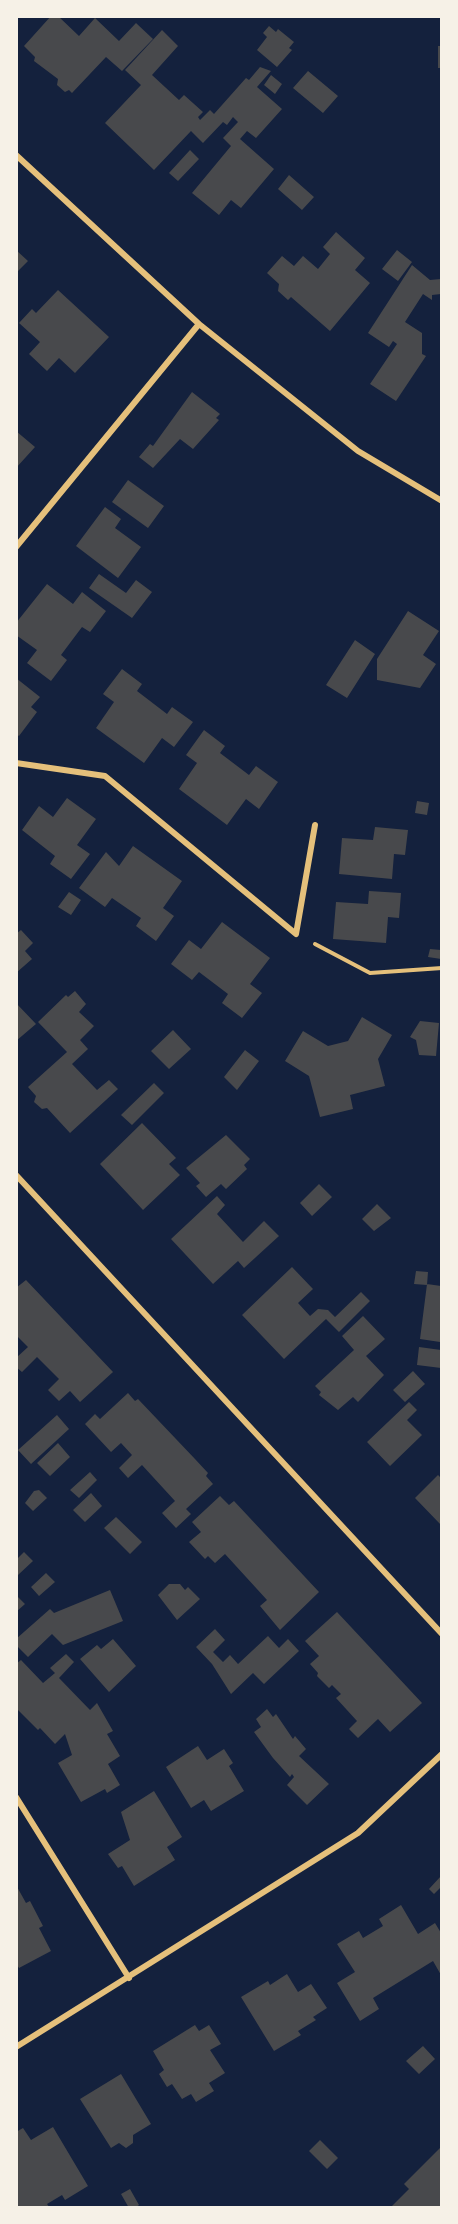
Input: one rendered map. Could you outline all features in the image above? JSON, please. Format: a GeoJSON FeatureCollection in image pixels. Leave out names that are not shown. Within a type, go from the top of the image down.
{"type":"FeatureCollection","features":[{"type":"Feature","properties":{"kind":"street"},"geometry":{"type":"LineString","coordinates":[[16,155],[200,324],[358,451],[441,501]]}},
{"type":"Feature","properties":{"kind":"street"},"geometry":{"type":"LineString","coordinates":[[16,547],[200,324]]}},
{"type":"Feature","properties":{"kind":"street"},"geometry":{"type":"LineString","coordinates":[[16,763],[105,776],[296,934],[315,825]]}},
{"type":"Feature","properties":{"kind":"street"},"geometry":{"type":"LineString","coordinates":[[16,1175],[441,1634]]}},
{"type":"Feature","properties":{"kind":"street"},"geometry":{"type":"LineString","coordinates":[[16,2047],[358,1833],[441,1754]]}},
{"type":"Feature","properties":{"kind":"street"},"geometry":{"type":"LineString","coordinates":[[16,1797],[129,1978]]}},
{"type":"Feature","properties":{"kind":"path"},"geometry":{"type":"LineString","coordinates":[[296,934],[370,973],[441,968]]}},
{"type":"Feature","properties":{"kind":"building"},"geometry":{"type":"Polygon","coordinates":[[[51,16],[58,16],[79,36],[95,18],[119,41],[136,23],[153,39],[122,71],[106,57],[72,93],[69,90],[65,92],[57,85],[58,79],[34,61],[35,57],[24,46],[51,16]]]}},
{"type":"Feature","properties":{"kind":"building"},"geometry":{"type":"Polygon","coordinates":[[[269,26],[276,32],[278,29],[294,42],[289,48],[292,50],[277,67],[257,50],[267,37],[263,33],[269,26]]]}},
{"type":"Feature","properties":{"kind":"building"},"geometry":{"type":"Polygon","coordinates":[[[162,30],[178,46],[152,75],[179,100],[184,95],[203,112],[198,117],[200,120],[210,110],[214,114],[246,78],[249,80],[260,67],[271,71],[257,87],[282,109],[256,138],[247,131],[240,139],[274,169],[241,208],[231,200],[219,215],[192,193],[231,146],[223,138],[238,122],[233,117],[227,125],[223,122],[203,143],[191,131],[154,170],[105,123],[141,85],[125,70],[162,30]]]}},
{"type":"Feature","properties":{"kind":"building"},"geometry":{"type":"Polygon","coordinates":[[[438,46],[441,46],[441,68],[438,68],[438,46]]]}},
{"type":"Feature","properties":{"kind":"building"},"geometry":{"type":"Polygon","coordinates":[[[308,71],[338,96],[323,113],[293,88],[308,71]]]}},
{"type":"Feature","properties":{"kind":"building"},"geometry":{"type":"Polygon","coordinates":[[[271,75],[282,84],[275,94],[264,85],[271,75]]]}},
{"type":"Feature","properties":{"kind":"building"},"geometry":{"type":"Polygon","coordinates":[[[190,150],[199,159],[178,181],[169,173],[190,150]]]}},
{"type":"Feature","properties":{"kind":"building"},"geometry":{"type":"Polygon","coordinates":[[[289,175],[314,197],[302,210],[278,189],[289,175]]]}},
{"type":"Feature","properties":{"kind":"building"},"geometry":{"type":"Polygon","coordinates":[[[336,232],[365,258],[355,270],[370,283],[330,331],[291,297],[288,300],[278,291],[279,284],[267,273],[282,256],[294,266],[303,256],[318,269],[330,254],[323,247],[336,232]]]}},
{"type":"Feature","properties":{"kind":"building"},"geometry":{"type":"Polygon","coordinates":[[[16,250],[28,261],[16,273],[16,250]]]}},
{"type":"Feature","properties":{"kind":"building"},"geometry":{"type":"Polygon","coordinates":[[[397,250],[412,262],[398,281],[382,269],[397,250]]]}},
{"type":"Feature","properties":{"kind":"building"},"geometry":{"type":"Polygon","coordinates":[[[412,265],[430,280],[441,279],[441,294],[432,295],[432,300],[423,294],[405,322],[422,333],[422,354],[426,356],[396,401],[370,384],[397,344],[393,341],[389,347],[368,333],[412,265]]]}},
{"type":"Feature","properties":{"kind":"building"},"geometry":{"type":"Polygon","coordinates":[[[58,290],[109,337],[75,373],[59,358],[47,371],[29,354],[40,342],[19,323],[32,309],[36,313],[58,290]]]}},
{"type":"Feature","properties":{"kind":"building"},"geometry":{"type":"Polygon","coordinates":[[[192,392],[220,414],[216,418],[219,420],[193,449],[180,439],[153,468],[139,457],[150,444],[153,446],[192,392]]]}},
{"type":"Feature","properties":{"kind":"building"},"geometry":{"type":"Polygon","coordinates":[[[16,431],[35,447],[16,468],[16,431]]]}},
{"type":"Feature","properties":{"kind":"building"},"geometry":{"type":"Polygon","coordinates":[[[128,480],[164,506],[148,528],[112,502],[128,480]]]}},
{"type":"Feature","properties":{"kind":"building"},"geometry":{"type":"Polygon","coordinates":[[[105,507],[121,519],[115,528],[141,547],[118,578],[76,546],[105,507]]]}},
{"type":"Feature","properties":{"kind":"building"},"geometry":{"type":"Polygon","coordinates":[[[99,574],[126,593],[136,580],[152,592],[132,618],[89,588],[99,574]]]}},
{"type":"Feature","properties":{"kind":"building"},"geometry":{"type":"Polygon","coordinates":[[[47,584],[73,604],[82,592],[106,611],[90,632],[82,627],[61,655],[67,660],[51,681],[27,663],[37,650],[16,635],[16,623],[47,584]]]}},
{"type":"Feature","properties":{"kind":"building"},"geometry":{"type":"Polygon","coordinates":[[[408,611],[439,631],[423,655],[436,664],[420,688],[377,680],[377,659],[408,611]]]}},
{"type":"Feature","properties":{"kind":"building"},"geometry":{"type":"Polygon","coordinates":[[[355,640],[375,654],[347,698],[326,685],[355,640]]]}},
{"type":"Feature","properties":{"kind":"building"},"geometry":{"type":"Polygon","coordinates":[[[122,669],[142,684],[137,691],[167,714],[172,707],[193,722],[174,747],[162,738],[144,763],[96,728],[114,702],[103,694],[122,669]]]}},
{"type":"Feature","properties":{"kind":"building"},"geometry":{"type":"Polygon","coordinates":[[[16,678],[40,697],[31,707],[37,712],[19,736],[16,734],[16,678]]]}},
{"type":"Feature","properties":{"kind":"building"},"geometry":{"type":"Polygon","coordinates":[[[204,730],[225,746],[220,753],[249,775],[256,766],[278,782],[259,809],[246,799],[227,825],[179,789],[197,763],[186,755],[204,730]]]}},
{"type":"Feature","properties":{"kind":"building"},"geometry":{"type":"Polygon","coordinates":[[[67,798],[96,819],[77,845],[90,854],[71,879],[50,864],[55,856],[22,830],[39,806],[53,817],[67,798]]]}},
{"type":"Feature","properties":{"kind":"building"},"geometry":{"type":"Polygon","coordinates":[[[417,801],[429,803],[427,815],[415,813],[417,801]]]}},
{"type":"Feature","properties":{"kind":"building"},"geometry":{"type":"Polygon","coordinates":[[[375,827],[408,830],[405,855],[394,854],[392,879],[339,874],[342,838],[373,840],[375,827]]]}},
{"type":"Feature","properties":{"kind":"building"},"geometry":{"type":"Polygon","coordinates":[[[133,846],[182,881],[163,908],[174,916],[156,941],[136,926],[141,918],[112,898],[105,907],[79,888],[106,852],[119,866],[133,846]]]}},
{"type":"Feature","properties":{"kind":"building"},"geometry":{"type":"Polygon","coordinates":[[[369,891],[401,893],[399,918],[388,917],[386,943],[333,939],[336,902],[368,904],[369,891]]]}},
{"type":"Feature","properties":{"kind":"building"},"geometry":{"type":"Polygon","coordinates":[[[69,892],[81,900],[71,915],[58,907],[69,892]]]}},
{"type":"Feature","properties":{"kind":"building"},"geometry":{"type":"Polygon","coordinates":[[[222,922],[270,958],[250,984],[262,993],[242,1018],[222,1003],[228,994],[199,972],[192,980],[171,964],[189,940],[201,949],[222,922]]]}},
{"type":"Feature","properties":{"kind":"building"},"geometry":{"type":"Polygon","coordinates":[[[21,930],[33,943],[25,951],[32,959],[16,973],[16,934],[21,930]]]}},
{"type":"Feature","properties":{"kind":"building"},"geometry":{"type":"Polygon","coordinates":[[[430,949],[441,950],[441,959],[428,957],[430,949]]]}},
{"type":"Feature","properties":{"kind":"building"},"geometry":{"type":"Polygon","coordinates":[[[75,991],[86,1004],[79,1012],[94,1026],[80,1040],[88,1049],[72,1064],[97,1090],[109,1080],[118,1089],[70,1133],[47,1108],[42,1109],[34,1102],[36,1096],[28,1087],[67,1052],[38,1022],[66,995],[68,997],[75,991]]]}},
{"type":"Feature","properties":{"kind":"building"},"geometry":{"type":"Polygon","coordinates":[[[16,1003],[36,1024],[16,1041],[16,1003]]]}},
{"type":"Feature","properties":{"kind":"building"},"geometry":{"type":"Polygon","coordinates":[[[362,1017],[392,1035],[378,1059],[385,1086],[350,1095],[353,1109],[320,1117],[309,1076],[285,1061],[303,1031],[328,1046],[348,1041],[362,1017]]]}},
{"type":"Feature","properties":{"kind":"building"},"geometry":{"type":"Polygon","coordinates":[[[420,1021],[439,1023],[436,1056],[419,1055],[416,1040],[410,1037],[420,1021]]]}},
{"type":"Feature","properties":{"kind":"building"},"geometry":{"type":"Polygon","coordinates":[[[173,1030],[191,1049],[169,1069],[151,1051],[173,1030]]]}},
{"type":"Feature","properties":{"kind":"building"},"geometry":{"type":"Polygon","coordinates":[[[245,1050],[259,1061],[237,1090],[224,1077],[245,1050]]]}},
{"type":"Feature","properties":{"kind":"building"},"geometry":{"type":"Polygon","coordinates":[[[154,1083],[164,1093],[132,1125],[121,1115],[154,1083]]]}},
{"type":"Feature","properties":{"kind":"building"},"geometry":{"type":"Polygon","coordinates":[[[142,1123],[176,1158],[169,1164],[180,1175],[143,1210],[100,1164],[142,1123]]]}},
{"type":"Feature","properties":{"kind":"building"},"geometry":{"type":"Polygon","coordinates":[[[226,1135],[250,1159],[244,1165],[247,1169],[226,1189],[221,1184],[206,1197],[196,1186],[200,1183],[186,1168],[226,1135]]]}},
{"type":"Feature","properties":{"kind":"building"},"geometry":{"type":"Polygon","coordinates":[[[319,1184],[332,1197],[312,1216],[300,1203],[319,1184]]]}},
{"type":"Feature","properties":{"kind":"building"},"geometry":{"type":"Polygon","coordinates":[[[217,1196],[225,1205],[217,1214],[243,1242],[264,1221],[279,1236],[244,1268],[238,1261],[213,1284],[171,1239],[217,1196]]]}},
{"type":"Feature","properties":{"kind":"building"},"geometry":{"type":"Polygon","coordinates":[[[377,1204],[391,1218],[374,1231],[362,1219],[377,1204]]]}},
{"type":"Feature","properties":{"kind":"building"},"geometry":{"type":"Polygon","coordinates":[[[292,1267],[313,1289],[298,1303],[310,1316],[318,1309],[328,1310],[335,1317],[361,1292],[370,1301],[339,1332],[326,1319],[284,1359],[242,1315],[292,1267]]]}},
{"type":"Feature","properties":{"kind":"building"},"geometry":{"type":"Polygon","coordinates":[[[416,1271],[428,1272],[427,1285],[414,1284],[416,1271]]]}},
{"type":"Feature","properties":{"kind":"building"},"geometry":{"type":"Polygon","coordinates":[[[26,1280],[113,1372],[80,1402],[70,1391],[59,1401],[48,1390],[59,1379],[37,1357],[22,1372],[16,1367],[16,1358],[28,1347],[16,1335],[16,1288],[26,1280]]]}},
{"type":"Feature","properties":{"kind":"building"},"geometry":{"type":"Polygon","coordinates":[[[427,1284],[441,1286],[440,1342],[420,1339],[427,1284]]]}},
{"type":"Feature","properties":{"kind":"building"},"geometry":{"type":"Polygon","coordinates":[[[363,1316],[385,1339],[366,1356],[384,1375],[358,1402],[353,1397],[338,1410],[319,1395],[321,1392],[315,1386],[354,1350],[342,1336],[363,1316]]]}},
{"type":"Feature","properties":{"kind":"building"},"geometry":{"type":"Polygon","coordinates":[[[419,1347],[441,1350],[441,1368],[417,1365],[419,1347]]]}},
{"type":"Feature","properties":{"kind":"building"},"geometry":{"type":"Polygon","coordinates":[[[413,1371],[425,1384],[405,1402],[393,1390],[413,1371]]]}},
{"type":"Feature","properties":{"kind":"building"},"geometry":{"type":"Polygon","coordinates":[[[128,1393],[135,1401],[138,1399],[195,1459],[208,1473],[206,1476],[213,1484],[186,1509],[191,1514],[176,1528],[162,1513],[175,1501],[142,1465],[128,1478],[119,1468],[132,1455],[121,1443],[111,1452],[85,1424],[95,1414],[100,1419],[128,1393]]]}},
{"type":"Feature","properties":{"kind":"building"},"geometry":{"type":"Polygon","coordinates":[[[409,1402],[417,1410],[407,1420],[422,1435],[390,1466],[367,1442],[409,1402]]]}},
{"type":"Feature","properties":{"kind":"building"},"geometry":{"type":"Polygon","coordinates":[[[57,1415],[69,1429],[31,1464],[18,1450],[57,1415]]]}},
{"type":"Feature","properties":{"kind":"building"},"geometry":{"type":"Polygon","coordinates":[[[58,1443],[70,1457],[50,1476],[37,1463],[58,1443]]]}},
{"type":"Feature","properties":{"kind":"building"},"geometry":{"type":"Polygon","coordinates":[[[90,1472],[97,1480],[79,1498],[70,1490],[90,1472]]]}},
{"type":"Feature","properties":{"kind":"building"},"geometry":{"type":"Polygon","coordinates":[[[438,1475],[441,1478],[441,1525],[415,1498],[438,1475]]]}},
{"type":"Feature","properties":{"kind":"building"},"geometry":{"type":"Polygon","coordinates":[[[39,1490],[47,1498],[33,1511],[25,1503],[34,1491],[39,1490]]]}},
{"type":"Feature","properties":{"kind":"building"},"geometry":{"type":"Polygon","coordinates":[[[91,1493],[102,1506],[85,1522],[73,1510],[91,1493]]]}},
{"type":"Feature","properties":{"kind":"building"},"geometry":{"type":"Polygon","coordinates":[[[220,1496],[229,1505],[234,1501],[319,1592],[280,1630],[260,1606],[267,1600],[225,1554],[215,1563],[208,1556],[205,1559],[189,1542],[201,1532],[192,1522],[220,1496]]]}},
{"type":"Feature","properties":{"kind":"building"},"geometry":{"type":"Polygon","coordinates":[[[116,1517],[142,1542],[130,1554],[104,1528],[116,1517]]]}},
{"type":"Feature","properties":{"kind":"building"},"geometry":{"type":"Polygon","coordinates":[[[24,1552],[33,1561],[18,1575],[16,1560],[24,1552]]]}},
{"type":"Feature","properties":{"kind":"building"},"geometry":{"type":"Polygon","coordinates":[[[46,1573],[55,1582],[39,1596],[31,1587],[46,1573]]]}},
{"type":"Feature","properties":{"kind":"building"},"geometry":{"type":"Polygon","coordinates":[[[169,1584],[180,1584],[185,1590],[188,1587],[200,1599],[177,1620],[158,1595],[169,1584]]]}},
{"type":"Feature","properties":{"kind":"building"},"geometry":{"type":"Polygon","coordinates":[[[110,1590],[123,1621],[63,1645],[52,1634],[28,1657],[16,1645],[16,1639],[50,1609],[54,1613],[110,1590]]]}},
{"type":"Feature","properties":{"kind":"building"},"geometry":{"type":"Polygon","coordinates":[[[16,1595],[25,1604],[16,1612],[16,1595]]]}},
{"type":"Feature","properties":{"kind":"building"},"geometry":{"type":"Polygon","coordinates":[[[337,1612],[422,1703],[390,1732],[378,1719],[358,1738],[349,1729],[357,1721],[336,1698],[341,1694],[332,1685],[329,1688],[317,1676],[318,1673],[310,1664],[319,1656],[305,1641],[337,1612]]]}},
{"type":"Feature","properties":{"kind":"building"},"geometry":{"type":"Polygon","coordinates":[[[215,1629],[225,1640],[213,1652],[223,1662],[230,1655],[238,1664],[268,1636],[279,1648],[288,1639],[299,1651],[264,1684],[253,1673],[231,1694],[212,1664],[196,1647],[215,1629]]]}},
{"type":"Feature","properties":{"kind":"building"},"geometry":{"type":"Polygon","coordinates":[[[113,1639],[136,1666],[109,1692],[80,1659],[97,1645],[101,1649],[113,1639]]]}},
{"type":"Feature","properties":{"kind":"building"},"geometry":{"type":"Polygon","coordinates":[[[66,1654],[74,1662],[59,1678],[90,1710],[97,1703],[113,1731],[107,1734],[120,1756],[108,1764],[120,1785],[107,1793],[105,1789],[81,1802],[58,1763],[72,1755],[65,1734],[55,1744],[16,1708],[16,1664],[21,1660],[43,1683],[55,1673],[50,1668],[66,1654]]]}},
{"type":"Feature","properties":{"kind":"building"},"geometry":{"type":"Polygon","coordinates":[[[267,1709],[273,1717],[276,1714],[293,1739],[295,1736],[306,1749],[299,1756],[329,1784],[307,1805],[287,1785],[294,1777],[292,1774],[290,1777],[254,1732],[261,1727],[256,1719],[267,1709]]]}},
{"type":"Feature","properties":{"kind":"building"},"geometry":{"type":"Polygon","coordinates":[[[198,1746],[207,1760],[224,1749],[233,1763],[229,1766],[244,1791],[211,1811],[204,1800],[191,1808],[166,1767],[198,1746]]]}},
{"type":"Feature","properties":{"kind":"building"},"geometry":{"type":"Polygon","coordinates":[[[154,1791],[182,1837],[167,1847],[175,1860],[134,1886],[122,1866],[118,1868],[108,1854],[130,1840],[121,1812],[154,1791]]]}},
{"type":"Feature","properties":{"kind":"building"},"geometry":{"type":"Polygon","coordinates":[[[441,1876],[441,1887],[434,1894],[429,1889],[441,1876]]]}},
{"type":"Feature","properties":{"kind":"building"},"geometry":{"type":"Polygon","coordinates":[[[16,1885],[26,1903],[30,1901],[43,1926],[39,1928],[51,1951],[19,1968],[16,1963],[16,1885]]]}},
{"type":"Feature","properties":{"kind":"building"},"geometry":{"type":"Polygon","coordinates":[[[401,1905],[418,1934],[435,1923],[441,1933],[441,1975],[433,1961],[373,1998],[379,2009],[360,2021],[337,1983],[355,1972],[337,1944],[359,1931],[363,1938],[383,1926],[379,1919],[401,1905]]]}},
{"type":"Feature","properties":{"kind":"building"},"geometry":{"type":"Polygon","coordinates":[[[287,1974],[298,1992],[311,1984],[327,2008],[313,2017],[316,2020],[298,2031],[301,2035],[274,2051],[241,1997],[268,1981],[270,1985],[287,1974]]]}},
{"type":"Feature","properties":{"kind":"building"},"geometry":{"type":"Polygon","coordinates":[[[195,2025],[199,2031],[209,2025],[221,2044],[210,2050],[225,2073],[209,2083],[214,2091],[196,2102],[191,2094],[182,2099],[172,2084],[167,2087],[159,2074],[164,2070],[153,2051],[195,2025]]]}},
{"type":"Feature","properties":{"kind":"building"},"geometry":{"type":"Polygon","coordinates":[[[423,2046],[435,2059],[419,2074],[406,2061],[423,2046]]]}},
{"type":"Feature","properties":{"kind":"building"},"geometry":{"type":"Polygon","coordinates":[[[121,2074],[151,2124],[133,2135],[133,2143],[126,2148],[119,2143],[111,2148],[80,2099],[121,2074]]]}},
{"type":"Feature","properties":{"kind":"building"},"geometry":{"type":"Polygon","coordinates":[[[53,2127],[88,2186],[65,2200],[62,2195],[47,2204],[50,2208],[16,2208],[16,2132],[23,2128],[31,2140],[53,2127]]]}},
{"type":"Feature","properties":{"kind":"building"},"geometry":{"type":"Polygon","coordinates":[[[320,2140],[338,2158],[327,2169],[309,2151],[320,2140]]]}},
{"type":"Feature","properties":{"kind":"building"},"geometry":{"type":"Polygon","coordinates":[[[441,2147],[441,2208],[390,2208],[409,2189],[404,2184],[441,2147]]]}},
{"type":"Feature","properties":{"kind":"building"},"geometry":{"type":"Polygon","coordinates":[[[130,2189],[139,2205],[135,2208],[129,2208],[121,2194],[130,2189]]]}}]}
